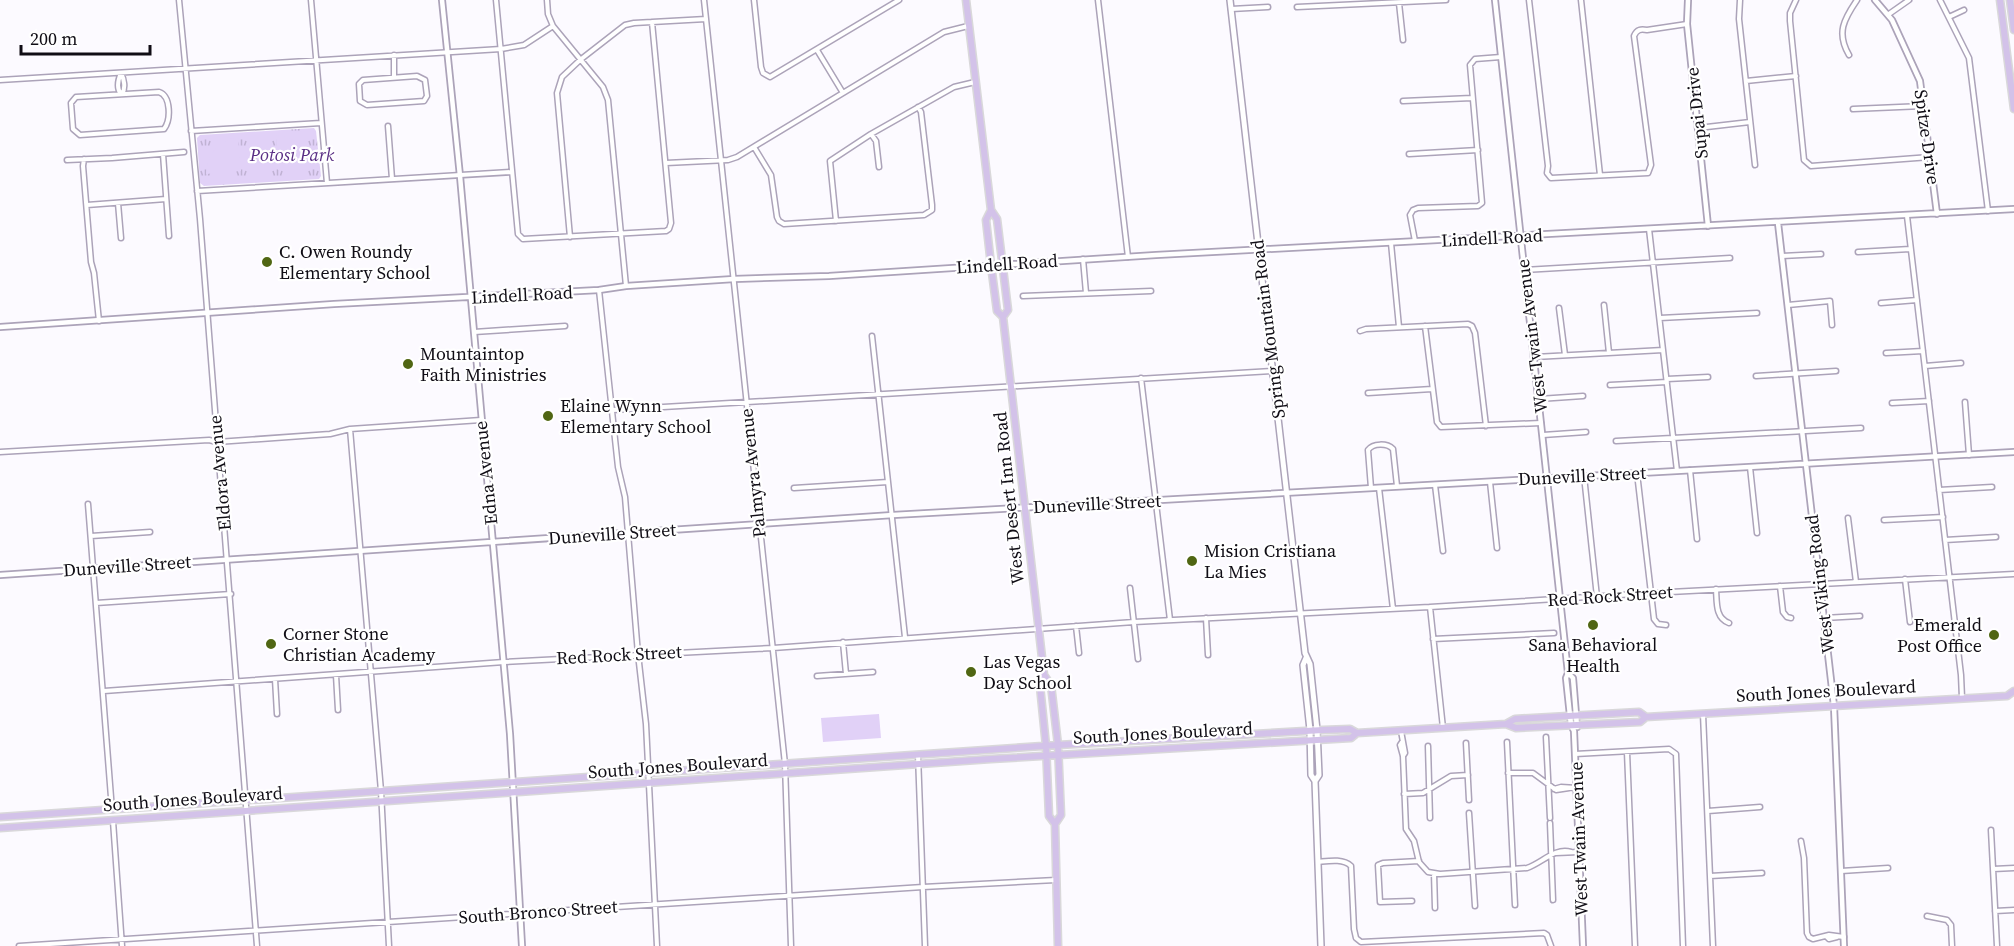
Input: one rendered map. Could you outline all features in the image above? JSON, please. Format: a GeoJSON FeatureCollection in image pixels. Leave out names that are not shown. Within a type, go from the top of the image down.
{"type":"FeatureCollection","features":[{"type":"Feature","properties":{"kind":"main road","name":"West Desert Inn Road"},"geometry":{"type":"LineString","coordinates":[[966,0],[991,210],[997,219],[1008,310],[1003,318]]}},
{"type":"Feature","properties":{"kind":"main road","name":"Spring Mountain Road"},"geometry":{"type":"LineString","coordinates":[[1230,0],[1306,658],[1303,664],[1318,775],[1315,781],[1320,946]]}},
{"type":"Feature","properties":{"kind":"main road"},"geometry":{"type":"LineString","coordinates":[[2000,0],[2014,109]]}},
{"type":"Feature","properties":{"kind":"main road"},"geometry":{"type":"LineString","coordinates":[[2010,2],[2014,30]]}},
{"type":"Feature","properties":{"kind":"main road","name":"West Desert Inn Road"},"geometry":{"type":"LineString","coordinates":[[991,210],[986,220],[997,311],[1003,318],[1025,507],[1044,675],[1040,686],[1047,755],[1049,816],[1055,825]]}},
{"type":"Feature","properties":{"kind":"main road","name":"West Desert Inn Road"},"geometry":{"type":"LineString","coordinates":[[1044,675],[1051,685],[1059,754],[1061,815],[1055,825],[1058,946]]}},
{"type":"Feature","properties":{"kind":"main road"},"geometry":{"type":"LineString","coordinates":[[2014,690],[2007,696],[2014,701]]}},
{"type":"Feature","properties":{"kind":"main road","name":"South Jones Boulevard"},"geometry":{"type":"LineString","coordinates":[[1506,724],[1516,728],[1574,727],[1640,722],[1646,717],[2007,696]]}},
{"type":"Feature","properties":{"kind":"main road","name":"South Jones Boulevard"},"geometry":{"type":"LineString","coordinates":[[0,817],[1058,745],[1313,730],[1350,729],[1357,733],[1506,724],[1515,719],[1639,712],[1646,717]]}},
{"type":"Feature","properties":{"kind":"main road","name":"South Jones Boulevard"},"geometry":{"type":"LineString","coordinates":[[0,828],[1059,754],[1351,738],[1357,733]]}},
{"type":"Feature","properties":{"kind":"main road"},"geometry":{"type":"LineString","coordinates":[[1178,738],[1182,747]]}},
{"type":"Feature","properties":{"kind":"main road"},"geometry":{"type":"LineString","coordinates":[[113,820],[117,816],[128,815],[140,808]]}},
{"type":"Feature","properties":{"kind":"street","name":"Eldora Avenue"},"geometry":{"type":"LineString","coordinates":[[179,0],[208,313],[257,946]]}},
{"type":"Feature","properties":{"kind":"street"},"geometry":{"type":"LineString","coordinates":[[311,0],[327,183]]}},
{"type":"Feature","properties":{"kind":"street","name":"Edna Avenue"},"geometry":{"type":"LineString","coordinates":[[442,0],[515,792],[522,946]]}},
{"type":"Feature","properties":{"kind":"street"},"geometry":{"type":"LineString","coordinates":[[496,0],[518,234],[524,239],[669,229],[671,223],[652,22]]}},
{"type":"Feature","properties":{"kind":"street"},"geometry":{"type":"LineString","coordinates":[[547,0],[548,14],[553,26],[603,87],[608,100],[626,286]]}},
{"type":"Feature","properties":{"kind":"street","name":"Palmyra Avenue"},"geometry":{"type":"LineString","coordinates":[[704,0],[785,764],[791,946]]}},
{"type":"Feature","properties":{"kind":"street"},"geometry":{"type":"LineString","coordinates":[[754,0],[761,67],[766,76],[776,75],[899,0]]}},
{"type":"Feature","properties":{"kind":"street"},"geometry":{"type":"LineString","coordinates":[[1098,0],[1128,257]]}},
{"type":"Feature","properties":{"kind":"street"},"geometry":{"type":"LineString","coordinates":[[1297,6],[1446,0]]}},
{"type":"Feature","properties":{"kind":"street","name":"West Twain Avenue"},"geometry":{"type":"LineString","coordinates":[[1495,0],[1568,673],[1573,678],[1583,946]]}},
{"type":"Feature","properties":{"kind":"street"},"geometry":{"type":"LineString","coordinates":[[1529,0],[1548,177],[1553,179],[1645,174],[1649,171],[1651,165],[1634,36],[1636,31],[1641,29],[1687,24]]}},
{"type":"Feature","properties":{"kind":"street"},"geometry":{"type":"LineString","coordinates":[[1581,0],[1600,175]]}},
{"type":"Feature","properties":{"kind":"street","name":"Supai Drive"},"geometry":{"type":"LineString","coordinates":[[1688,0],[1687,24],[1708,226]]}},
{"type":"Feature","properties":{"kind":"street"},"geometry":{"type":"LineString","coordinates":[[1740,0],[1739,19],[1755,165]]}},
{"type":"Feature","properties":{"kind":"street"},"geometry":{"type":"LineString","coordinates":[[1796,0],[1790,13],[1804,159],[1807,164],[1811,166],[1930,158]]}},
{"type":"Feature","properties":{"kind":"street"},"geometry":{"type":"LineString","coordinates":[[1849,55],[1844,45],[1843,25],[1857,0]]}},
{"type":"Feature","properties":{"kind":"street","name":"Spitze Drive"},"geometry":{"type":"LineString","coordinates":[[1875,0],[1889,14],[1920,81],[1937,214]]}},
{"type":"Feature","properties":{"kind":"street"},"geometry":{"type":"LineString","coordinates":[[1889,14],[1909,0]]}},
{"type":"Feature","properties":{"kind":"street"},"geometry":{"type":"LineString","coordinates":[[1940,0],[1969,58],[1988,211]]}},
{"type":"Feature","properties":{"kind":"street"},"geometry":{"type":"LineString","coordinates":[[1399,3],[1403,40]]}},
{"type":"Feature","properties":{"kind":"street"},"geometry":{"type":"LineString","coordinates":[[1231,9],[1268,7]]}},
{"type":"Feature","properties":{"kind":"street"},"geometry":{"type":"LineString","coordinates":[[1949,17],[1964,10]]}},
{"type":"Feature","properties":{"kind":"street"},"geometry":{"type":"LineString","coordinates":[[570,237],[557,93],[562,77],[619,28],[634,23],[706,19]]}},
{"type":"Feature","properties":{"kind":"street"},"geometry":{"type":"LineString","coordinates":[[0,80],[515,48],[524,45],[553,26]]}},
{"type":"Feature","properties":{"kind":"street"},"geometry":{"type":"LineString","coordinates":[[666,163],[737,157],[944,32],[969,26]]}},
{"type":"Feature","properties":{"kind":"street"},"geometry":{"type":"LineString","coordinates":[[817,50],[843,93]]}},
{"type":"Feature","properties":{"kind":"street"},"geometry":{"type":"LineString","coordinates":[[394,55],[394,77]]}},
{"type":"Feature","properties":{"kind":"street"},"geometry":{"type":"LineString","coordinates":[[1415,242],[1410,215],[1413,210],[1478,206],[1482,203],[1469,69],[1472,61],[1479,58],[1502,57]]}},
{"type":"Feature","properties":{"kind":"street"},"geometry":{"type":"LineString","coordinates":[[121,73],[118,79],[119,91],[122,95]]}},
{"type":"Feature","properties":{"kind":"street"},"geometry":{"type":"LineString","coordinates":[[1746,81],[1796,76]]}},
{"type":"Feature","properties":{"kind":"street"},"geometry":{"type":"LineString","coordinates":[[394,77],[423,78],[426,99],[422,102],[367,105],[360,101],[360,81],[394,77]]}},
{"type":"Feature","properties":{"kind":"street"},"geometry":{"type":"LineString","coordinates":[[836,221],[830,161],[871,134],[954,87],[975,82]]}},
{"type":"Feature","properties":{"kind":"street"},"geometry":{"type":"LineString","coordinates":[[159,92],[164,94],[167,125],[164,129],[80,135],[73,129],[71,103],[76,97],[122,95],[159,92]]}},
{"type":"Feature","properties":{"kind":"street"},"geometry":{"type":"LineString","coordinates":[[1403,102],[1472,98]]}},
{"type":"Feature","properties":{"kind":"street"},"geometry":{"type":"LineString","coordinates":[[1853,109],[1923,106]]}},
{"type":"Feature","properties":{"kind":"street"},"geometry":{"type":"LineString","coordinates":[[754,147],[771,175],[779,221],[784,224],[924,215],[930,212],[932,205],[921,112],[918,107]]}},
{"type":"Feature","properties":{"kind":"street"},"geometry":{"type":"LineString","coordinates":[[1698,128],[1750,122]]}},
{"type":"Feature","properties":{"kind":"street"},"geometry":{"type":"LineString","coordinates":[[191,131],[321,123]]}},
{"type":"Feature","properties":{"kind":"street"},"geometry":{"type":"LineString","coordinates":[[388,126],[392,180]]}},
{"type":"Feature","properties":{"kind":"street"},"geometry":{"type":"LineString","coordinates":[[871,134],[876,141],[879,167]]}},
{"type":"Feature","properties":{"kind":"street"},"geometry":{"type":"LineString","coordinates":[[1409,154],[1478,150]]}},
{"type":"Feature","properties":{"kind":"street"},"geometry":{"type":"LineString","coordinates":[[67,160],[184,152]]}},
{"type":"Feature","properties":{"kind":"street"},"geometry":{"type":"LineString","coordinates":[[163,154],[169,236]]}},
{"type":"Feature","properties":{"kind":"street"},"geometry":{"type":"LineString","coordinates":[[84,159],[99,321]]}},
{"type":"Feature","properties":{"kind":"street"},"geometry":{"type":"LineString","coordinates":[[197,191],[512,172]]}},
{"type":"Feature","properties":{"kind":"street"},"geometry":{"type":"LineString","coordinates":[[87,205],[166,199]]}},
{"type":"Feature","properties":{"kind":"street"},"geometry":{"type":"LineString","coordinates":[[118,203],[120,238]]}},
{"type":"Feature","properties":{"kind":"street","name":"Lindell Road"},"geometry":{"type":"LineString","coordinates":[[0,327],[599,290],[734,279],[829,276],[1083,259],[2014,209]]}},
{"type":"Feature","properties":{"kind":"street"},"geometry":{"type":"LineString","coordinates":[[1907,216],[1963,688],[1962,698]]}},
{"type":"Feature","properties":{"kind":"street","name":"West Viking Road"},"geometry":{"type":"LineString","coordinates":[[1778,223],[1834,706],[1844,946]]}},
{"type":"Feature","properties":{"kind":"street"},"geometry":{"type":"LineString","coordinates":[[1649,230],[1677,471]]}},
{"type":"Feature","properties":{"kind":"street"},"geometry":{"type":"LineString","coordinates":[[1391,243],[1399,327]]}},
{"type":"Feature","properties":{"kind":"street"},"geometry":{"type":"LineString","coordinates":[[1858,252],[1911,249]]}},
{"type":"Feature","properties":{"kind":"street"},"geometry":{"type":"LineString","coordinates":[[1782,256],[1821,254]]}},
{"type":"Feature","properties":{"kind":"street"},"geometry":{"type":"LineString","coordinates":[[1524,270],[1730,258]]}},
{"type":"Feature","properties":{"kind":"street"},"geometry":{"type":"LineString","coordinates":[[1083,259],[1086,293]]}},
{"type":"Feature","properties":{"kind":"street"},"geometry":{"type":"LineString","coordinates":[[599,290],[618,467],[625,497],[646,724],[657,946]]}},
{"type":"Feature","properties":{"kind":"street"},"geometry":{"type":"LineString","coordinates":[[1023,296],[1151,291]]}},
{"type":"Feature","properties":{"kind":"street"},"geometry":{"type":"LineString","coordinates":[[1881,303],[1917,300]]}},
{"type":"Feature","properties":{"kind":"street"},"geometry":{"type":"LineString","coordinates":[[1788,305],[1830,302],[1832,325]]}},
{"type":"Feature","properties":{"kind":"street"},"geometry":{"type":"LineString","coordinates":[[1604,305],[1609,353]]}},
{"type":"Feature","properties":{"kind":"street"},"geometry":{"type":"LineString","coordinates":[[1559,308],[1565,355]]}},
{"type":"Feature","properties":{"kind":"street"},"geometry":{"type":"LineString","coordinates":[[1660,318],[1757,313]]}},
{"type":"Feature","properties":{"kind":"street"},"geometry":{"type":"LineString","coordinates":[[1360,331],[1399,327],[1468,324],[1472,326],[1475,333],[1486,426]]}},
{"type":"Feature","properties":{"kind":"street"},"geometry":{"type":"LineString","coordinates":[[473,332],[565,326]]}},
{"type":"Feature","properties":{"kind":"street"},"geometry":{"type":"LineString","coordinates":[[1425,326],[1438,425],[1445,428],[1542,423]]}},
{"type":"Feature","properties":{"kind":"street"},"geometry":{"type":"LineString","coordinates":[[872,336],[905,637]]}},
{"type":"Feature","properties":{"kind":"street"},"geometry":{"type":"LineString","coordinates":[[1535,357],[1663,350]]}},
{"type":"Feature","properties":{"kind":"street"},"geometry":{"type":"LineString","coordinates":[[1886,353],[1923,351]]}},
{"type":"Feature","properties":{"kind":"street"},"geometry":{"type":"LineString","coordinates":[[1925,366],[1961,363]]}},
{"type":"Feature","properties":{"kind":"street"},"geometry":{"type":"LineString","coordinates":[[613,410],[1273,371]]}},
{"type":"Feature","properties":{"kind":"street"},"geometry":{"type":"LineString","coordinates":[[1755,376],[1836,371]]}},
{"type":"Feature","properties":{"kind":"street"},"geometry":{"type":"LineString","coordinates":[[1610,385],[1708,377]]}},
{"type":"Feature","properties":{"kind":"street"},"geometry":{"type":"LineString","coordinates":[[1142,378],[1170,620]]}},
{"type":"Feature","properties":{"kind":"street"},"geometry":{"type":"LineString","coordinates":[[1368,393],[1432,389]]}},
{"type":"Feature","properties":{"kind":"street"},"geometry":{"type":"LineString","coordinates":[[1539,399],[1583,396]]}},
{"type":"Feature","properties":{"kind":"street"},"geometry":{"type":"LineString","coordinates":[[1892,403],[1929,401]]}},
{"type":"Feature","properties":{"kind":"street"},"geometry":{"type":"LineString","coordinates":[[1965,402],[1969,455]]}},
{"type":"Feature","properties":{"kind":"street"},"geometry":{"type":"LineString","coordinates":[[0,452],[163,442],[209,440],[217,442],[330,434],[350,429],[481,420]]}},
{"type":"Feature","properties":{"kind":"street"},"geometry":{"type":"LineString","coordinates":[[1616,441],[1861,428]]}},
{"type":"Feature","properties":{"kind":"street"},"geometry":{"type":"LineString","coordinates":[[350,429],[382,801],[389,946]]}},
{"type":"Feature","properties":{"kind":"street"},"geometry":{"type":"LineString","coordinates":[[1543,435],[1586,432]]}},
{"type":"Feature","properties":{"kind":"street"},"geometry":{"type":"LineString","coordinates":[[1371,488],[1368,450],[1373,445],[1387,444],[1393,449],[1397,486]]}},
{"type":"Feature","properties":{"kind":"street","name":"Duneville Street"},"geometry":{"type":"LineString","coordinates":[[0,575],[893,515],[2014,452]]}},
{"type":"Feature","properties":{"kind":"street"},"geometry":{"type":"LineString","coordinates":[[1750,467],[1757,533]]}},
{"type":"Feature","properties":{"kind":"street"},"geometry":{"type":"LineString","coordinates":[[1690,470],[1697,539]]}},
{"type":"Feature","properties":{"kind":"street"},"geometry":{"type":"LineString","coordinates":[[1636,473],[1654,619],[1658,624],[1666,625]]}},
{"type":"Feature","properties":{"kind":"street"},"geometry":{"type":"LineString","coordinates":[[1584,476],[1597,597]]}},
{"type":"Feature","properties":{"kind":"street"},"geometry":{"type":"LineString","coordinates":[[794,488],[888,482]]}},
{"type":"Feature","properties":{"kind":"street"},"geometry":{"type":"LineString","coordinates":[[1490,482],[1497,548]]}},
{"type":"Feature","properties":{"kind":"street"},"geometry":{"type":"LineString","coordinates":[[1435,485],[1443,551]]}},
{"type":"Feature","properties":{"kind":"street"},"geometry":{"type":"LineString","coordinates":[[1939,490],[1992,487]]}},
{"type":"Feature","properties":{"kind":"street"},"geometry":{"type":"LineString","coordinates":[[1379,488],[1393,609]]}},
{"type":"Feature","properties":{"kind":"street"},"geometry":{"type":"LineString","coordinates":[[88,504],[112,810]]}},
{"type":"Feature","properties":{"kind":"street"},"geometry":{"type":"LineString","coordinates":[[1884,520],[1942,517]]}},
{"type":"Feature","properties":{"kind":"street"},"geometry":{"type":"LineString","coordinates":[[1848,518],[1856,582]]}},
{"type":"Feature","properties":{"kind":"street"},"geometry":{"type":"LineString","coordinates":[[91,536],[150,532]]}},
{"type":"Feature","properties":{"kind":"street"},"geometry":{"type":"LineString","coordinates":[[1945,540],[1996,537]]}},
{"type":"Feature","properties":{"kind":"street","name":"Red Rock Street"},"geometry":{"type":"LineString","coordinates":[[104,692],[504,662],[773,648],[1134,622],[2014,574]]}},
{"type":"Feature","properties":{"kind":"street"},"geometry":{"type":"LineString","coordinates":[[1905,579],[1910,622]]}},
{"type":"Feature","properties":{"kind":"street"},"geometry":{"type":"LineString","coordinates":[[1780,586],[1783,612],[1787,618],[1791,618]]}},
{"type":"Feature","properties":{"kind":"street"},"geometry":{"type":"LineString","coordinates":[[1130,588],[1138,659]]}},
{"type":"Feature","properties":{"kind":"street"},"geometry":{"type":"LineString","coordinates":[[1716,590],[1718,614],[1723,621],[1729,623]]}},
{"type":"Feature","properties":{"kind":"street"},"geometry":{"type":"LineString","coordinates":[[96,603],[231,594]]}},
{"type":"Feature","properties":{"kind":"street"},"geometry":{"type":"LineString","coordinates":[[1430,607],[1443,728]]}},
{"type":"Feature","properties":{"kind":"street"},"geometry":{"type":"LineString","coordinates":[[1824,618],[1860,616]]}},
{"type":"Feature","properties":{"kind":"street"},"geometry":{"type":"LineString","coordinates":[[1206,618],[1208,655]]}},
{"type":"Feature","properties":{"kind":"street"},"geometry":{"type":"LineString","coordinates":[[1076,626],[1079,652]]}},
{"type":"Feature","properties":{"kind":"street"},"geometry":{"type":"LineString","coordinates":[[1433,639],[1554,633]]}},
{"type":"Feature","properties":{"kind":"street"},"geometry":{"type":"LineString","coordinates":[[843,642],[846,674]]}},
{"type":"Feature","properties":{"kind":"street"},"geometry":{"type":"LineString","coordinates":[[817,676],[873,672]]}},
{"type":"Feature","properties":{"kind":"street"},"geometry":{"type":"LineString","coordinates":[[336,675],[338,710]]}},
{"type":"Feature","properties":{"kind":"street"},"geometry":{"type":"LineString","coordinates":[[275,680],[277,714]]}},
{"type":"Feature","properties":{"kind":"street"},"geometry":{"type":"LineString","coordinates":[[1703,713],[1713,946]]}},
{"type":"Feature","properties":{"kind":"street"},"geometry":{"type":"LineString","coordinates":[[1401,730],[1405,753],[1402,756],[1406,829],[1414,841],[1419,861],[1428,872],[1473,873],[1527,868],[1562,851],[1579,852]]}},
{"type":"Feature","properties":{"kind":"street"},"geometry":{"type":"LineString","coordinates":[[1546,737],[1554,854],[1553,900]]}},
{"type":"Feature","properties":{"kind":"street"},"geometry":{"type":"LineString","coordinates":[[1507,741],[1515,905]]}},
{"type":"Feature","properties":{"kind":"street"},"geometry":{"type":"LineString","coordinates":[[1466,743],[1469,800]]}},
{"type":"Feature","properties":{"kind":"street"},"geometry":{"type":"LineString","coordinates":[[1428,746],[1430,818]]}},
{"type":"Feature","properties":{"kind":"street"},"geometry":{"type":"LineString","coordinates":[[1575,754],[1669,748],[1673,751],[1677,759],[1683,946]]}},
{"type":"Feature","properties":{"kind":"street"},"geometry":{"type":"LineString","coordinates":[[1627,752],[1635,946]]}},
{"type":"Feature","properties":{"kind":"street"},"geometry":{"type":"LineString","coordinates":[[918,754],[925,946]]}},
{"type":"Feature","properties":{"kind":"street"},"geometry":{"type":"LineString","coordinates":[[1508,773],[1533,773],[1554,789],[1577,788]]}},
{"type":"Feature","properties":{"kind":"street"},"geometry":{"type":"LineString","coordinates":[[1404,794],[1423,793],[1451,776],[1468,775]]}},
{"type":"Feature","properties":{"kind":"street"},"geometry":{"type":"LineString","coordinates":[[1708,811],[1760,807]]}},
{"type":"Feature","properties":{"kind":"street"},"geometry":{"type":"LineString","coordinates":[[1469,813],[1475,906]]}},
{"type":"Feature","properties":{"kind":"street"},"geometry":{"type":"LineString","coordinates":[[113,820],[122,946]]}},
{"type":"Feature","properties":{"kind":"street"},"geometry":{"type":"LineString","coordinates":[[1991,830],[1997,946]]}},
{"type":"Feature","properties":{"kind":"street"},"geometry":{"type":"LineString","coordinates":[[1801,841],[1804,858],[1807,933],[1813,939],[1832,935],[1844,937]]}},
{"type":"Feature","properties":{"kind":"street"},"geometry":{"type":"LineString","coordinates":[[1413,901],[1380,902],[1378,865],[1383,862],[1419,861]]}},
{"type":"Feature","properties":{"kind":"street"},"geometry":{"type":"LineString","coordinates":[[1318,862],[1347,862],[1351,866],[1354,930],[1358,940],[1369,942],[1544,933],[1551,946]]}},
{"type":"Feature","properties":{"kind":"street"},"geometry":{"type":"LineString","coordinates":[[1841,871],[1888,868]]}},
{"type":"Feature","properties":{"kind":"street"},"geometry":{"type":"LineString","coordinates":[[1993,869],[2014,868]]}},
{"type":"Feature","properties":{"kind":"street"},"geometry":{"type":"LineString","coordinates":[[1434,873],[1435,908]]}},
{"type":"Feature","properties":{"kind":"street"},"geometry":{"type":"LineString","coordinates":[[1710,876],[1762,873]]}},
{"type":"Feature","properties":{"kind":"street","name":"South Bronco Street"},"geometry":{"type":"LineString","coordinates":[[19,946],[521,912],[1056,880]]}},
{"type":"Feature","properties":{"kind":"street"},"geometry":{"type":"LineString","coordinates":[[1995,911],[2014,910]]}},
{"type":"Feature","properties":{"kind":"street"},"geometry":{"type":"LineString","coordinates":[[1927,916],[1947,920],[1951,925],[1952,946]]}},
{"type":"Feature","properties":{"kind":"green space","name":"Potosi Park"},"geometry":{"type":"Polygon","coordinates":[[[314,128],[321,176],[319,179],[204,186],[200,183],[197,138],[200,135],[314,128]]]}},
{"type":"Feature","properties":{"kind":"green space"},"geometry":{"type":"Polygon","coordinates":[[[276,135],[290,138],[301,145],[309,155],[313,169],[278,170],[276,135]]]}},
{"type":"Feature","properties":{"kind":"green space"},"geometry":{"type":"Polygon","coordinates":[[[238,137],[241,171],[206,174],[211,155],[219,145],[238,137]]]}},
{"type":"Feature","properties":{"kind":"green space"},"geometry":{"type":"Polygon","coordinates":[[[879,714],[881,738],[823,742],[821,718],[879,714]]]}},
{"type":"Feature","properties":{"kind":"place","name":"C. Owen Roundy Elementary School"},"geometry":{"type":"Point","coordinates":[267,262]}},
{"type":"Feature","properties":{"kind":"place","name":"Mountaintop Faith Ministries"},"geometry":{"type":"Point","coordinates":[408,364]}},
{"type":"Feature","properties":{"kind":"place","name":"Elaine Wynn Elementary School"},"geometry":{"type":"Point","coordinates":[548,416]}},
{"type":"Feature","properties":{"kind":"place","name":"Mision Cristiana La Mies"},"geometry":{"type":"Point","coordinates":[1192,561]}},
{"type":"Feature","properties":{"kind":"place","name":"Sana Behavioral Health"},"geometry":{"type":"Point","coordinates":[1593,625]}},
{"type":"Feature","properties":{"kind":"place","name":"Emerald Post Office"},"geometry":{"type":"Point","coordinates":[1994,635]}},
{"type":"Feature","properties":{"kind":"place","name":"Corner Stone Christian Academy"},"geometry":{"type":"Point","coordinates":[271,644]}},
{"type":"Feature","properties":{"kind":"place","name":"Las Vegas Day School"},"geometry":{"type":"Point","coordinates":[971,672]}}]}
